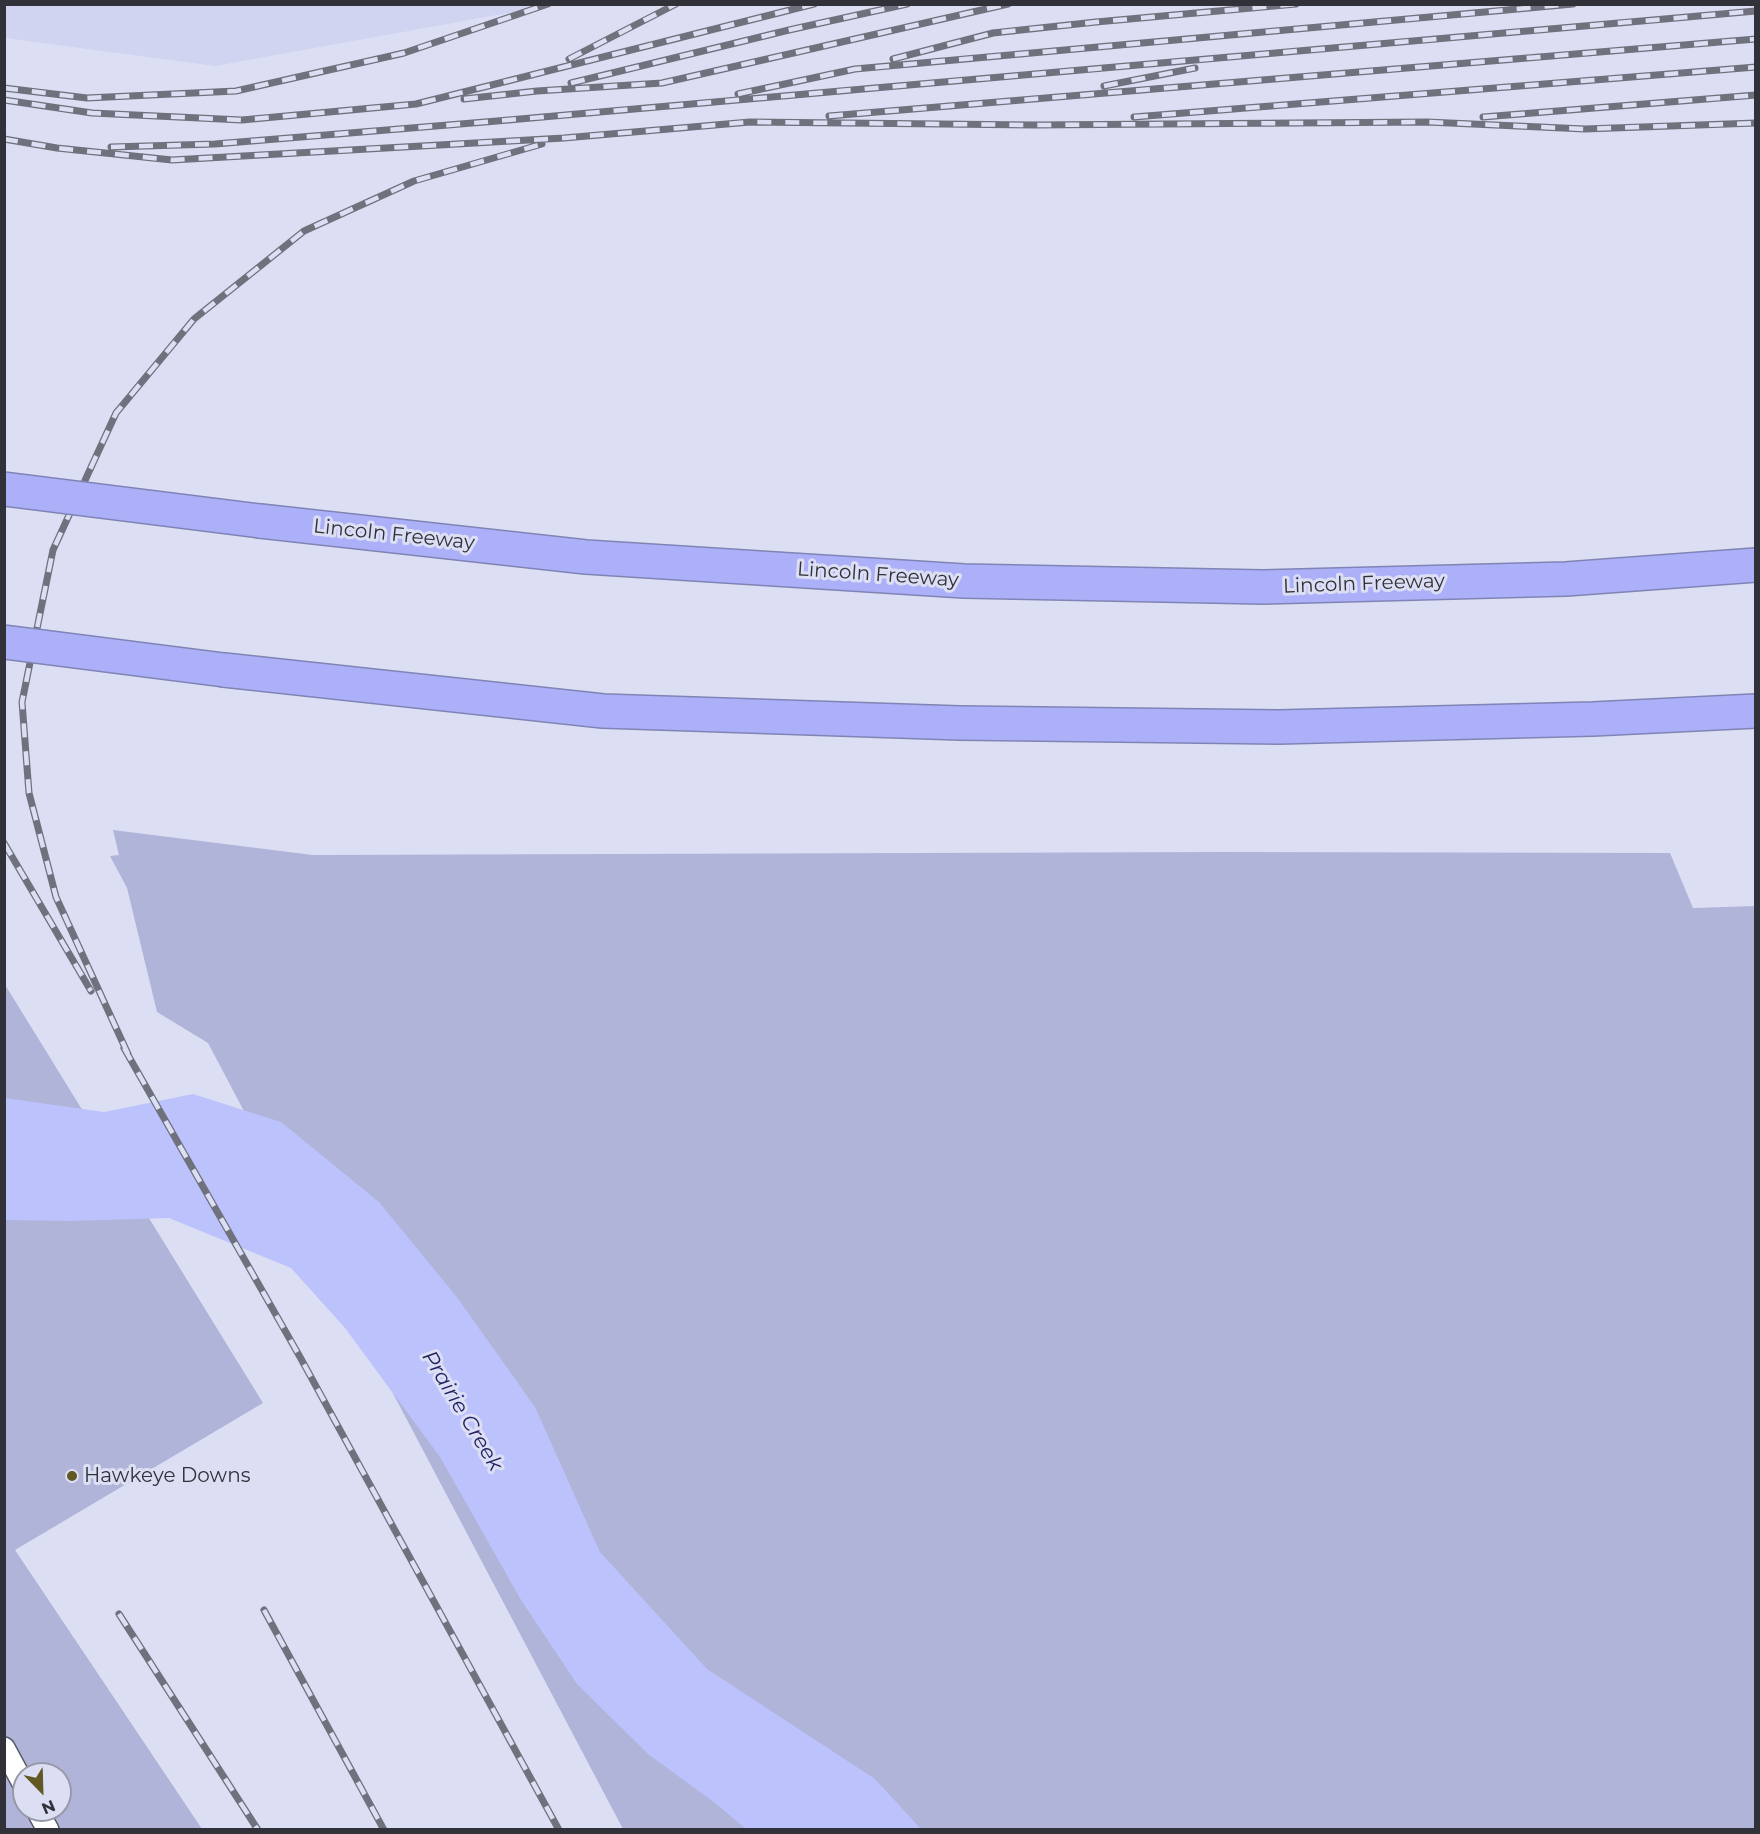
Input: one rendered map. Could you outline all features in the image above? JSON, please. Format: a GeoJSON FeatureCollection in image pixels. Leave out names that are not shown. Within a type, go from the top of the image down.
{"type":"FeatureCollection","features":[{"type":"Feature","properties":{"kind":"highway","name":"Lincoln Freeway"},"geometry":{"type":"LineString","coordinates":[[4,489],[260,521],[586,556],[964,581],[1263,587],[1566,579],[1755,565]]}},
{"type":"Feature","properties":{"kind":"highway"},"geometry":{"type":"LineString","coordinates":[[4,642],[224,670],[603,711],[948,723],[1279,727],[1593,719],[1755,711]]}},
{"type":"Feature","properties":{"kind":"lane"},"geometry":{"type":"LineString","coordinates":[[4,1749],[12,1763]]}},
{"type":"Feature","properties":{"kind":"shaded area"},"geometry":{"type":"Polygon","coordinates":[[[5,4],[552,5],[215,66],[5,38],[5,4]]]}},
{"type":"Feature","properties":{"kind":"shaded area"},"geometry":{"type":"Polygon","coordinates":[[[113,830],[313,855],[1670,853],[1693,908],[1755,906],[1755,1829],[623,1829],[208,1043],[157,1012],[127,888],[110,856],[119,855],[113,830]]]}},
{"type":"Feature","properties":{"kind":"shaded area","name":"Hawkeye Downs"},"geometry":{"type":"Polygon","coordinates":[[[4,983],[263,1403],[15,1550],[202,1829],[5,1829],[4,983]]]}},
{"type":"Feature","properties":{"kind":"water","name":"Prairie Creek"},"geometry":{"type":"Polygon","coordinates":[[[193,1094],[281,1122],[379,1202],[456,1296],[535,1407],[600,1552],[707,1669],[875,1779],[921,1829],[746,1829],[715,1803],[648,1754],[577,1684],[521,1600],[440,1457],[345,1328],[291,1268],[169,1218],[71,1221],[5,1220],[5,1098],[104,1112],[193,1094]]]}},
{"type":"Feature","properties":{"kind":"railway"},"geometry":{"type":"LineString","coordinates":[[4,88],[87,98],[236,91],[404,53],[548,4]]}},
{"type":"Feature","properties":{"kind":"railway"},"geometry":{"type":"LineString","coordinates":[[569,59],[676,4]]}},
{"type":"Feature","properties":{"kind":"railway"},"geometry":{"type":"LineString","coordinates":[[4,100],[92,113],[242,120],[416,104],[814,4]]}},
{"type":"Feature","properties":{"kind":"railway"},"geometry":{"type":"LineString","coordinates":[[571,83],[907,4]]}},
{"type":"Feature","properties":{"kind":"railway"},"geometry":{"type":"LineString","coordinates":[[464,99],[537,91],[662,83],[1008,4]]}},
{"type":"Feature","properties":{"kind":"railway"},"geometry":{"type":"LineString","coordinates":[[893,59],[993,33],[1296,4]]}},
{"type":"Feature","properties":{"kind":"railway"},"geometry":{"type":"LineString","coordinates":[[738,94],[855,69],[1573,4]]}},
{"type":"Feature","properties":{"kind":"railway"},"geometry":{"type":"LineString","coordinates":[[111,147],[215,144],[497,121],[1756,11]]}},
{"type":"Feature","properties":{"kind":"railway"},"geometry":{"type":"LineString","coordinates":[[829,116],[1756,39]]}},
{"type":"Feature","properties":{"kind":"railway"},"geometry":{"type":"LineString","coordinates":[[1134,117],[1756,67]]}},
{"type":"Feature","properties":{"kind":"railway"},"geometry":{"type":"LineString","coordinates":[[1104,86],[1195,68]]}},
{"type":"Feature","properties":{"kind":"railway"},"geometry":{"type":"LineString","coordinates":[[1483,117],[1756,95]]}},
{"type":"Feature","properties":{"kind":"railway"},"geometry":{"type":"LineString","coordinates":[[4,139],[57,148],[172,160],[564,138],[750,122],[1035,125],[1427,122],[1585,129],[1756,123]]}},
{"type":"Feature","properties":{"kind":"railway"},"geometry":{"type":"LineString","coordinates":[[128,1054],[56,897],[29,793],[22,702],[53,550],[116,413],[194,319],[304,231],[414,181],[542,144]]}},
{"type":"Feature","properties":{"kind":"railway"},"geometry":{"type":"LineString","coordinates":[[4,843],[91,991]]}},
{"type":"Feature","properties":{"kind":"railway"},"geometry":{"type":"LineString","coordinates":[[124,1048],[300,1357],[559,1830]]}},
{"type":"Feature","properties":{"kind":"railway"},"geometry":{"type":"LineString","coordinates":[[264,1610],[384,1830]]}},
{"type":"Feature","properties":{"kind":"railway"},"geometry":{"type":"LineString","coordinates":[[119,1614],[258,1830]]}},
{"type":"Feature","properties":{"kind":"place","name":"Hawkeye Downs"},"geometry":{"type":"Point","coordinates":[72,1476]}}]}
